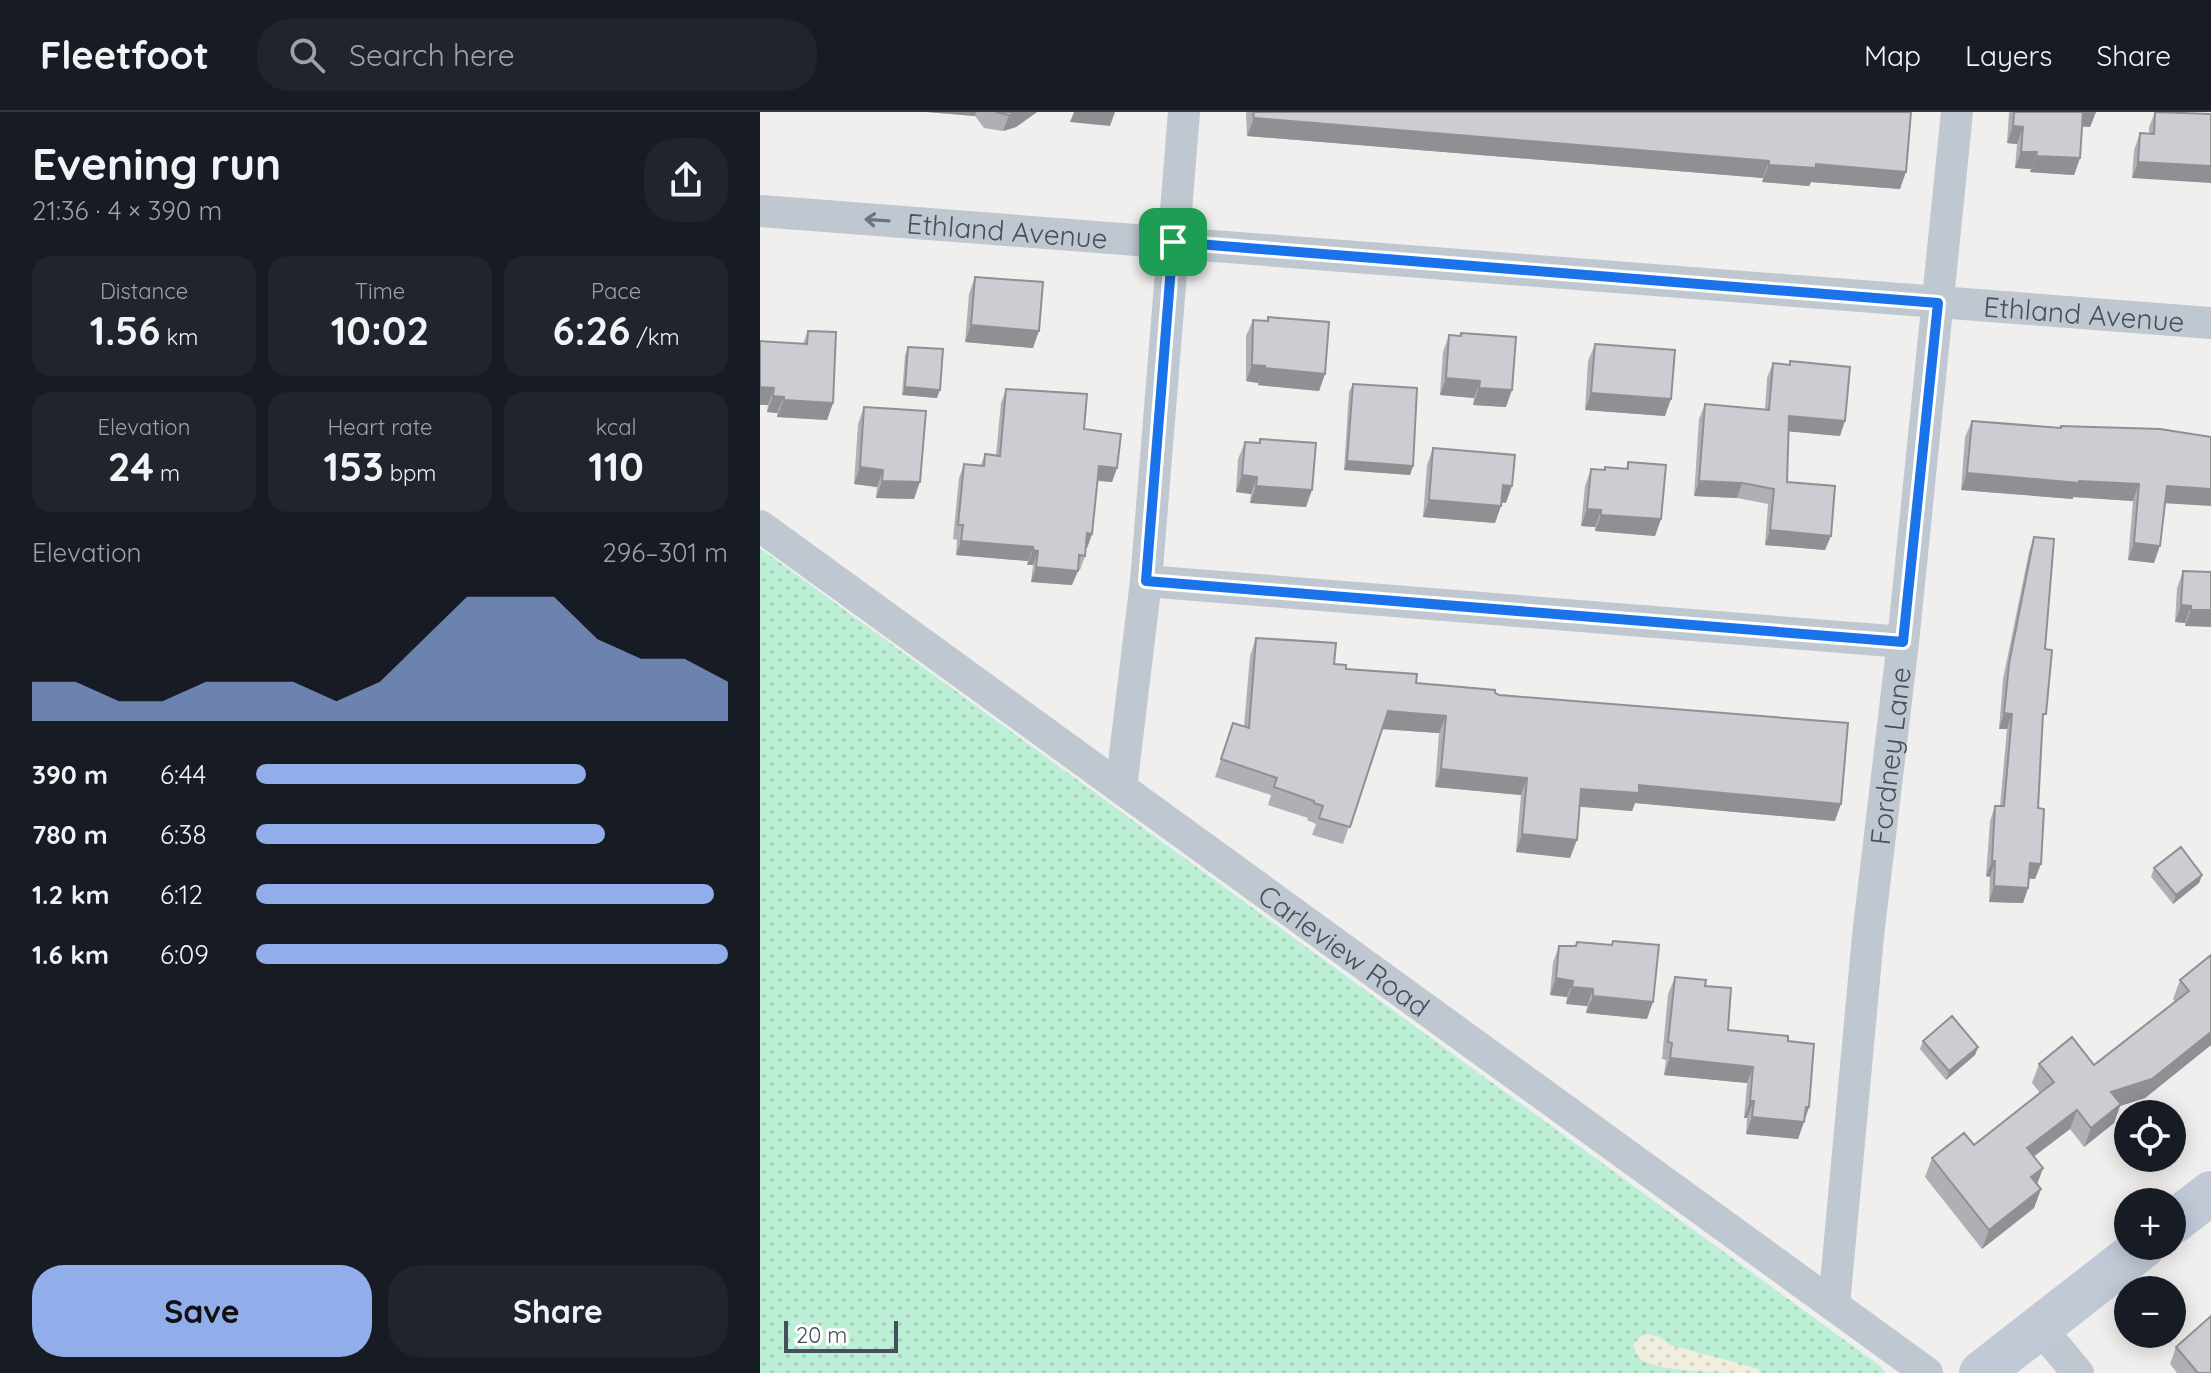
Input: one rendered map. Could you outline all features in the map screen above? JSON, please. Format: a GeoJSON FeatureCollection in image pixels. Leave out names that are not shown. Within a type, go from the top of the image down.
{"type":"FeatureCollection","features":[{"type":"Feature","properties":{"kind":"main road"},"geometry":{"type":"LineString","coordinates":[[2186,1212],[2211,1193]]}},
{"type":"Feature","properties":{"kind":"main road"},"geometry":{"type":"LineString","coordinates":[[1981,1373],[2126,1260]]}},
{"type":"Feature","properties":{"kind":"street"},"geometry":{"type":"LineString","coordinates":[[1121,788],[1146,581],[1184,112]]}},
{"type":"Feature","properties":{"kind":"street","name":"Fordney Lane"},"geometry":{"type":"LineString","coordinates":[[1834,1305],[1868,936],[1903,642],[1957,112]]}},
{"type":"Feature","properties":{"kind":"street","name":"Ethland Avenue"},"geometry":{"type":"LineString","coordinates":[[760,211],[2211,323]]}},
{"type":"Feature","properties":{"kind":"street","name":"Carleview Road"},"geometry":{"type":"LineString","coordinates":[[760,526],[1927,1373]]}},
{"type":"Feature","properties":{"kind":"street"},"geometry":{"type":"LineString","coordinates":[[1146,581],[1903,642]]}},
{"type":"Feature","properties":{"kind":"street"},"geometry":{"type":"LineString","coordinates":[[2040,1328],[2078,1373]]}},
{"type":"Feature","properties":{"kind":"green space"},"geometry":{"type":"Polygon","coordinates":[[[760,548],[1880,1366],[1886,1373],[760,1373],[760,548]]]}},
{"type":"Feature","properties":{"kind":"sand"},"geometry":{"type":"Polygon","coordinates":[[[1646,1334],[1660,1337],[1670,1345],[1759,1369],[1760,1373],[1699,1372],[1654,1365],[1643,1361],[1633,1345],[1646,1334]]]}},
{"type":"Feature","properties":{"kind":"building"},"geometry":{"type":"Polygon","coordinates":[[[1253,112],[1911,112],[1906,172],[1816,164],[1816,168],[1769,165],[1769,161],[1254,118],[1253,112]]]}},
{"type":"Feature","properties":{"kind":"building"},"geometry":{"type":"Polygon","coordinates":[[[2014,112],[2083,112],[2080,158],[2036,156],[2037,152],[2021,152],[2023,127],[2013,126],[2014,112]]]}},
{"type":"Feature","properties":{"kind":"building"},"geometry":{"type":"Polygon","coordinates":[[[2155,112],[2211,114],[2211,166],[2138,162],[2140,133],[2154,134],[2155,112]]]}},
{"type":"Feature","properties":{"kind":"building"},"geometry":{"type":"Polygon","coordinates":[[[975,277],[1043,282],[1039,331],[971,325],[975,277]]]}},
{"type":"Feature","properties":{"kind":"building"},"geometry":{"type":"Polygon","coordinates":[[[1268,317],[1329,322],[1325,374],[1252,365],[1253,320],[1268,321],[1268,317]]]}},
{"type":"Feature","properties":{"kind":"building"},"geometry":{"type":"Polygon","coordinates":[[[808,331],[836,332],[833,403],[784,400],[784,397],[773,396],[774,388],[760,387],[760,341],[807,344],[808,331]]]}},
{"type":"Feature","properties":{"kind":"building"},"geometry":{"type":"Polygon","coordinates":[[[1461,333],[1516,337],[1512,390],[1479,388],[1480,381],[1446,378],[1449,335],[1461,336],[1461,333]]]}},
{"type":"Feature","properties":{"kind":"building"},"geometry":{"type":"Polygon","coordinates":[[[1595,344],[1675,350],[1671,399],[1591,393],[1595,344]]]}},
{"type":"Feature","properties":{"kind":"building"},"geometry":{"type":"Polygon","coordinates":[[[908,347],[943,349],[940,390],[905,387],[908,347]]]}},
{"type":"Feature","properties":{"kind":"building"},"geometry":{"type":"Polygon","coordinates":[[[1790,361],[1850,367],[1845,421],[1789,416],[1787,482],[1835,486],[1831,536],[1770,530],[1774,489],[1742,483],[1699,481],[1705,404],[1769,410],[1773,363],[1790,365],[1790,361]]]}},
{"type":"Feature","properties":{"kind":"building"},"geometry":{"type":"Polygon","coordinates":[[[1353,384],[1417,388],[1413,466],[1347,461],[1353,384]]]}},
{"type":"Feature","properties":{"kind":"building"},"geometry":{"type":"Polygon","coordinates":[[[1006,389],[1087,394],[1084,429],[1121,434],[1117,468],[1099,466],[1092,534],[1087,533],[1085,556],[1079,555],[1078,571],[1036,567],[1038,551],[1033,547],[961,541],[963,525],[958,525],[964,464],[984,466],[985,454],[1000,456],[1006,389]]]}},
{"type":"Feature","properties":{"kind":"building"},"geometry":{"type":"Polygon","coordinates":[[[864,407],[926,411],[920,482],[882,481],[883,470],[860,467],[864,407]]]}},
{"type":"Feature","properties":{"kind":"building"},"geometry":{"type":"Polygon","coordinates":[[[1972,421],[2061,428],[2160,429],[2211,437],[2211,489],[2167,486],[2160,546],[2134,543],[2139,484],[2079,483],[1967,473],[1972,421]]]}},
{"type":"Feature","properties":{"kind":"building"},"geometry":{"type":"Polygon","coordinates":[[[1260,439],[1316,443],[1312,490],[1256,486],[1257,477],[1242,475],[1245,442],[1260,443],[1260,439]]]}},
{"type":"Feature","properties":{"kind":"building"},"geometry":{"type":"Polygon","coordinates":[[[1433,448],[1515,455],[1512,486],[1503,485],[1501,506],[1429,500],[1433,448]]]}},
{"type":"Feature","properties":{"kind":"building"},"geometry":{"type":"Polygon","coordinates":[[[1628,462],[1666,465],[1661,519],[1601,515],[1601,510],[1587,509],[1591,469],[1628,469],[1628,462]]]}},
{"type":"Feature","properties":{"kind":"building"},"geometry":{"type":"Polygon","coordinates":[[[2034,537],[2054,539],[2045,649],[2052,650],[2046,714],[2043,714],[2038,808],[2044,809],[2041,864],[2030,863],[2028,888],[1994,886],[1995,806],[2004,806],[2012,714],[2004,713],[2009,664],[2034,537]]]}},
{"type":"Feature","properties":{"kind":"building"},"geometry":{"type":"Polygon","coordinates":[[[2183,571],[2211,572],[2211,610],[2191,610],[2191,606],[2181,605],[2183,571]]]}},
{"type":"Feature","properties":{"kind":"building"},"geometry":{"type":"Polygon","coordinates":[[[1256,638],[1336,643],[1334,664],[1346,665],[1346,669],[1417,674],[1416,683],[1495,690],[1499,695],[1848,723],[1841,804],[1639,785],[1639,793],[1581,789],[1577,840],[1522,834],[1527,778],[1441,769],[1446,716],[1388,711],[1350,827],[1319,818],[1323,806],[1274,787],[1277,778],[1221,759],[1233,723],[1249,728],[1256,638]]]}},
{"type":"Feature","properties":{"kind":"building"},"geometry":{"type":"Polygon","coordinates":[[[2181,847],[2202,875],[2176,895],[2154,868],[2181,847]]]}},
{"type":"Feature","properties":{"kind":"building"},"geometry":{"type":"Polygon","coordinates":[[[1613,941],[1659,945],[1653,1002],[1593,996],[1593,989],[1572,987],[1573,981],[1556,978],[1559,946],[1576,946],[1577,942],[1612,945],[1613,941]]]}},
{"type":"Feature","properties":{"kind":"building"},"geometry":{"type":"Polygon","coordinates":[[[2211,955],[2211,1032],[2152,1079],[2111,1092],[2118,1100],[2114,1100],[2114,1110],[2091,1128],[2077,1110],[2027,1148],[2043,1168],[2031,1177],[2041,1189],[1989,1230],[1932,1158],[1964,1133],[1974,1145],[2054,1082],[2039,1064],[2072,1037],[2094,1065],[2189,991],[2180,980],[2211,955]]]}},
{"type":"Feature","properties":{"kind":"building"},"geometry":{"type":"Polygon","coordinates":[[[1675,977],[1706,980],[1705,986],[1731,988],[1728,1030],[1788,1036],[1788,1041],[1814,1044],[1809,1107],[1806,1107],[1804,1122],[1752,1117],[1753,1067],[1670,1058],[1672,1043],[1668,1042],[1675,977]]]}},
{"type":"Feature","properties":{"kind":"building"},"geometry":{"type":"Polygon","coordinates":[[[1952,1016],[1978,1047],[1949,1071],[1923,1041],[1952,1016]]]}},
{"type":"Feature","properties":{"kind":"building"},"geometry":{"type":"Polygon","coordinates":[[[2211,1316],[2211,1373],[2198,1373],[2177,1348],[2186,1348],[2186,1338],[2211,1316]]]}},
{"type":"Feature","properties":{"kind":"route"},"geometry":{"type":"LineString","coordinates":[[1173,242],[1938,303],[1903,642],[1146,581],[1173,242]]}}]}
